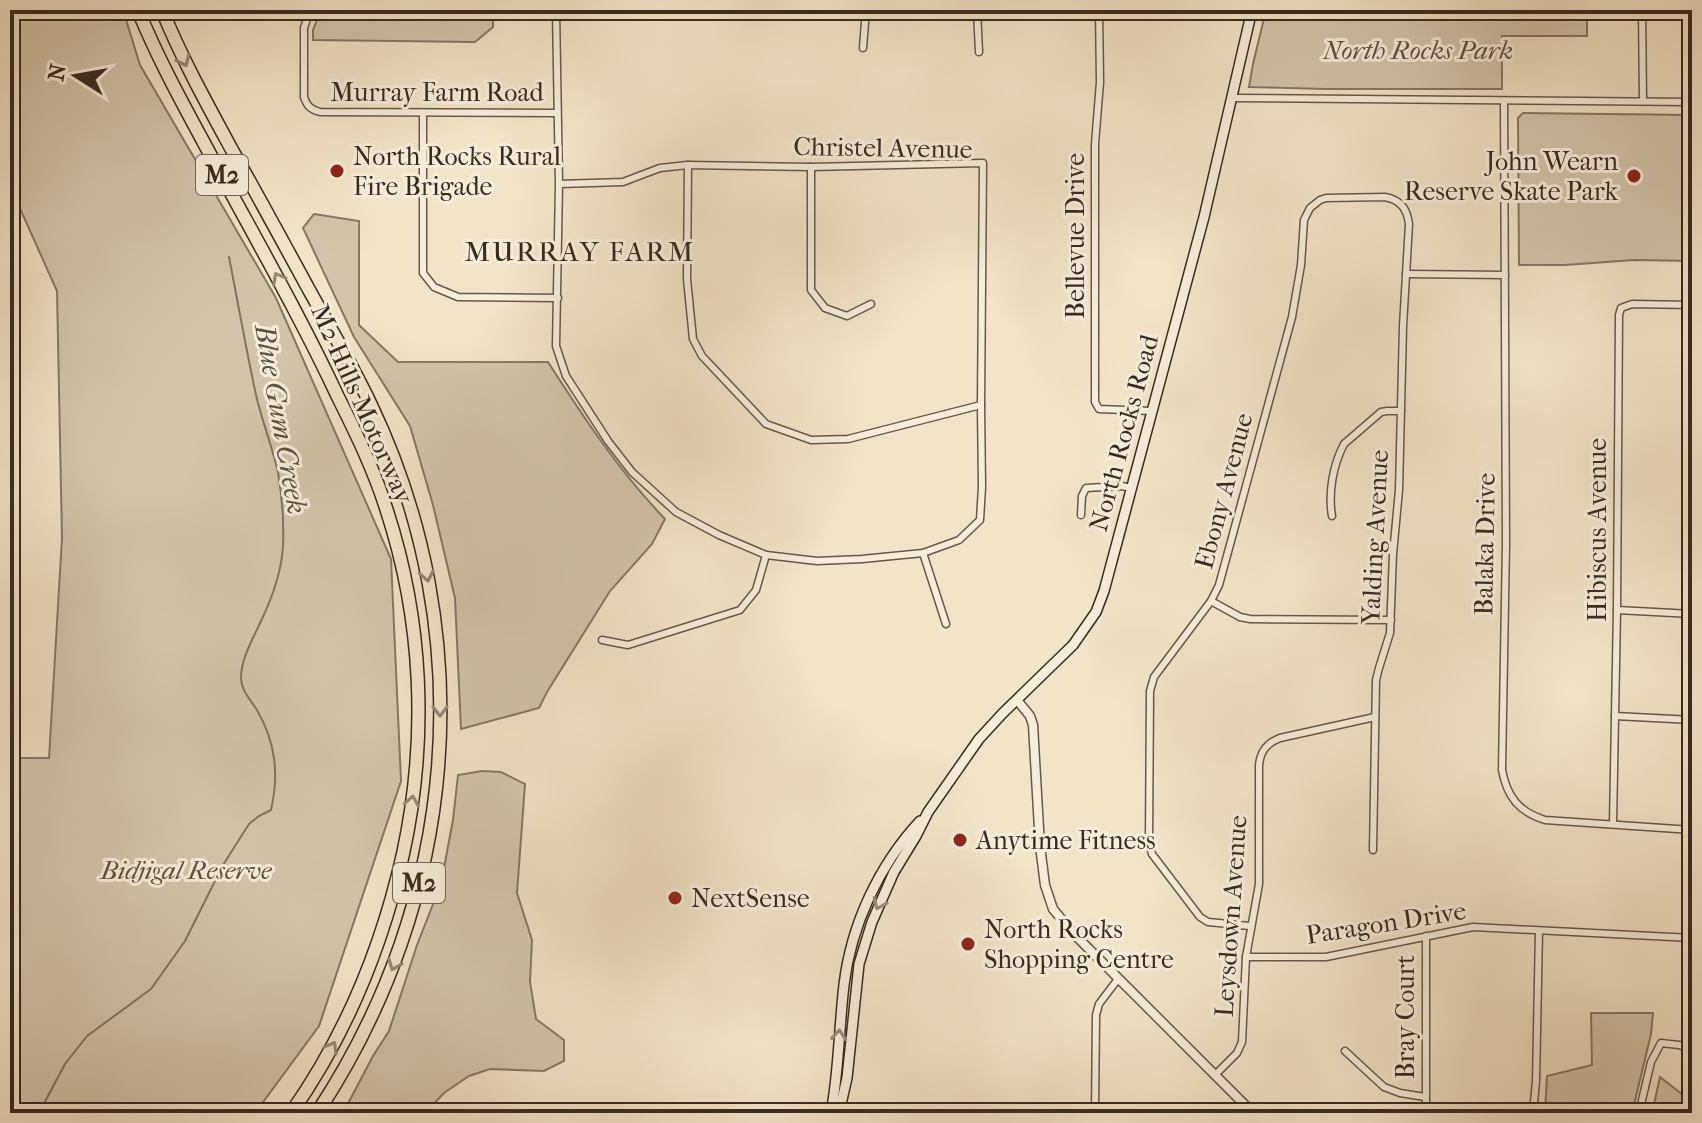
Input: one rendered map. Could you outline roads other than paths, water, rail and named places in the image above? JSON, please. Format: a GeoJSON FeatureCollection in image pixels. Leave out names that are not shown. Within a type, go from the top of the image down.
{"type":"FeatureCollection","features":[{"type":"Feature","properties":{"kind":"highway","name":"M2 Hills Motorway"},"geometry":{"type":"LineString","coordinates":[[138,10],[192,121],[310,336],[342,404],[385,504],[408,588],[419,689],[417,759],[410,814],[395,887],[365,981],[317,1073],[291,1113]]}},
{"type":"Feature","properties":{"kind":"highway","name":"M2 Hills Motorway"},"geometry":{"type":"LineString","coordinates":[[162,10],[187,69],[372,407],[414,521],[435,633],[440,696],[439,763],[434,809],[417,891],[397,958],[381,998],[339,1080],[317,1113]]}},
{"type":"Feature","properties":{"kind":"main road","name":"North Rocks Road"},"geometry":{"type":"LineString","coordinates":[[839,1113],[847,1078],[857,981],[867,934],[894,872],[928,812],[979,739],[1067,652],[1096,612],[1107,583],[1204,217],[1252,10]]}},
{"type":"Feature","properties":{"kind":"main road","name":"North Rocks Road"},"geometry":{"type":"LineString","coordinates":[[831,1113],[844,985],[853,940],[885,868],[928,812]]}},
{"type":"Feature","properties":{"kind":"street"},"geometry":{"type":"LineString","coordinates":[[212,10],[222,13],[309,12]]}},
{"type":"Feature","properties":{"kind":"street","name":"Murray Farm Road"},"geometry":{"type":"LineString","coordinates":[[309,12],[304,28],[304,97],[311,109],[320,112],[557,113],[556,10]]}},
{"type":"Feature","properties":{"kind":"street"},"geometry":{"type":"LineString","coordinates":[[863,48],[866,10]]}},
{"type":"Feature","properties":{"kind":"street"},"geometry":{"type":"LineString","coordinates":[[977,10],[979,52]]}},
{"type":"Feature","properties":{"kind":"street","name":"Bellevue Drive"},"geometry":{"type":"LineString","coordinates":[[1099,10],[1100,82],[1095,144],[1095,402],[1099,409],[1152,411]]}},
{"type":"Feature","properties":{"kind":"street"},"geometry":{"type":"LineString","coordinates":[[1642,10],[1643,101]]}},
{"type":"Feature","properties":{"kind":"street"},"geometry":{"type":"LineString","coordinates":[[1233,98],[1692,102]]}},
{"type":"Feature","properties":{"kind":"street","name":"Balaka Drive"},"geometry":{"type":"LineString","coordinates":[[1504,101],[1506,544],[1502,770],[1511,798],[1530,814],[1555,821],[1692,830]]}},
{"type":"Feature","properties":{"kind":"street"},"geometry":{"type":"LineString","coordinates":[[423,113],[423,273],[434,287],[458,297],[558,298]]}},
{"type":"Feature","properties":{"kind":"street","name":"Christel Avenue"},"geometry":{"type":"LineString","coordinates":[[557,113],[556,346],[566,376],[632,472],[676,512],[766,555],[817,561],[923,553],[959,540],[980,520],[983,163],[811,167],[688,165],[660,168],[623,182],[559,184]]}},
{"type":"Feature","properties":{"kind":"street"},"geometry":{"type":"LineString","coordinates":[[688,165],[687,279],[693,339],[702,356],[766,424],[811,440],[848,439],[981,405]]}},
{"type":"Feature","properties":{"kind":"street"},"geometry":{"type":"LineString","coordinates":[[811,167],[811,290],[825,308],[847,316],[871,304]]}},
{"type":"Feature","properties":{"kind":"street","name":"Ebony Avenue"},"geometry":{"type":"LineString","coordinates":[[1250,926],[1208,922],[1200,917],[1152,854],[1149,843],[1150,691],[1159,671],[1211,601],[1219,585],[1292,317],[1301,265],[1304,220],[1310,208],[1320,200],[1331,198],[1385,197],[1397,201],[1406,210],[1409,224],[1406,274]]}},
{"type":"Feature","properties":{"kind":"street"},"geometry":{"type":"LineString","coordinates":[[1406,274],[1505,275]]}},
{"type":"Feature","properties":{"kind":"street","name":"Yalding Avenue"},"geometry":{"type":"LineString","coordinates":[[1373,850],[1377,672],[1390,633],[1391,620],[1406,274]]}},
{"type":"Feature","properties":{"kind":"street","name":"Hibiscus Avenue"},"geometry":{"type":"LineString","coordinates":[[1613,824],[1619,315],[1621,308],[1632,304],[1692,305]]}},
{"type":"Feature","properties":{"kind":"street"},"geometry":{"type":"LineString","coordinates":[[1332,516],[1329,494],[1344,444],[1381,412],[1401,411]]}},
{"type":"Feature","properties":{"kind":"street"},"geometry":{"type":"LineString","coordinates":[[1081,515],[1082,496],[1086,488],[1131,488]]}},
{"type":"Feature","properties":{"kind":"street"},"geometry":{"type":"LineString","coordinates":[[923,553],[946,624]]}},
{"type":"Feature","properties":{"kind":"street"},"geometry":{"type":"LineString","coordinates":[[602,640],[628,645],[740,610],[756,590],[766,555]]}},
{"type":"Feature","properties":{"kind":"street"},"geometry":{"type":"LineString","coordinates":[[1211,601],[1250,619],[1391,620]]}},
{"type":"Feature","properties":{"kind":"street"},"geometry":{"type":"LineString","coordinates":[[1617,610],[1692,614]]}},
{"type":"Feature","properties":{"kind":"street"},"geometry":{"type":"LineString","coordinates":[[1017,700],[1030,716],[1034,733],[1040,846],[1053,909],[1118,979],[1253,1113]]}},
{"type":"Feature","properties":{"kind":"street"},"geometry":{"type":"LineString","coordinates":[[1615,716],[1692,720]]}},
{"type":"Feature","properties":{"kind":"street"},"geometry":{"type":"LineString","coordinates":[[1256,744],[1264,750],[1280,738],[1375,717]]}},
{"type":"Feature","properties":{"kind":"street","name":"Leysdown Avenue"},"geometry":{"type":"LineString","coordinates":[[1215,1075],[1237,1053],[1242,1042],[1246,957],[1259,884],[1260,759],[1264,750]]}},
{"type":"Feature","properties":{"kind":"street","name":"Paragon Drive"},"geometry":{"type":"LineString","coordinates":[[1246,957],[1326,957],[1473,927],[1692,938]]}},
{"type":"Feature","properties":{"kind":"street"},"geometry":{"type":"LineString","coordinates":[[1533,1113],[1539,931]]}},
{"type":"Feature","properties":{"kind":"street","name":"Bray Court"},"geometry":{"type":"LineString","coordinates":[[1426,936],[1426,1113]]}},
{"type":"Feature","properties":{"kind":"street"},"geometry":{"type":"LineString","coordinates":[[1095,1113],[1096,1015],[1099,1004],[1118,979]]}},
{"type":"Feature","properties":{"kind":"street"},"geometry":{"type":"LineString","coordinates":[[1639,1113],[1651,1062],[1661,1043],[1692,1050]]}},
{"type":"Feature","properties":{"kind":"street","name":"Bray Court"},"geometry":{"type":"LineString","coordinates":[[1345,1051],[1384,1087],[1425,1097]]}},
{"type":"Feature","properties":{"kind":"waterway","name":"Blue Gum Creek"},"geometry":{"type":"LineString","coordinates":[[39,1113],[65,1064],[87,1036],[151,989],[185,941],[223,865],[249,824],[271,810],[275,784],[272,747],[263,722],[244,691],[241,678],[245,656],[269,603],[278,574],[283,545],[282,508],[278,472],[256,395],[229,257]]}},
{"type":"Feature","properties":{"kind":"place","name":"North Rocks Rural Fire Brigade"},"geometry":{"type":"Point","coordinates":[337,171]}},
{"type":"Feature","properties":{"kind":"place","name":"John Wearn Reserve Skate Park"},"geometry":{"type":"Point","coordinates":[1634,176]}},
{"type":"Feature","properties":{"kind":"place","name":"Anytime Fitness"},"geometry":{"type":"Point","coordinates":[960,840]}},
{"type":"Feature","properties":{"kind":"place","name":"NextSense"},"geometry":{"type":"Point","coordinates":[675,898]}},
{"type":"Feature","properties":{"kind":"place","name":"North Rocks Shopping Centre"},"geometry":{"type":"Point","coordinates":[968,944]}},
{"type":"Feature","properties":{"kind":"district","name":"MURRAY FARM"},"geometry":{"type":"Point","coordinates":[580,251]}},
{"type":"Feature","properties":{"kind":"park label","name":"North Rocks Park"},"geometry":{"type":"Point","coordinates":[1418,50]}},
{"type":"Feature","properties":{"kind":"park label","name":"Bidjigal Reserve"},"geometry":{"type":"Point","coordinates":[186,870]}}]}
